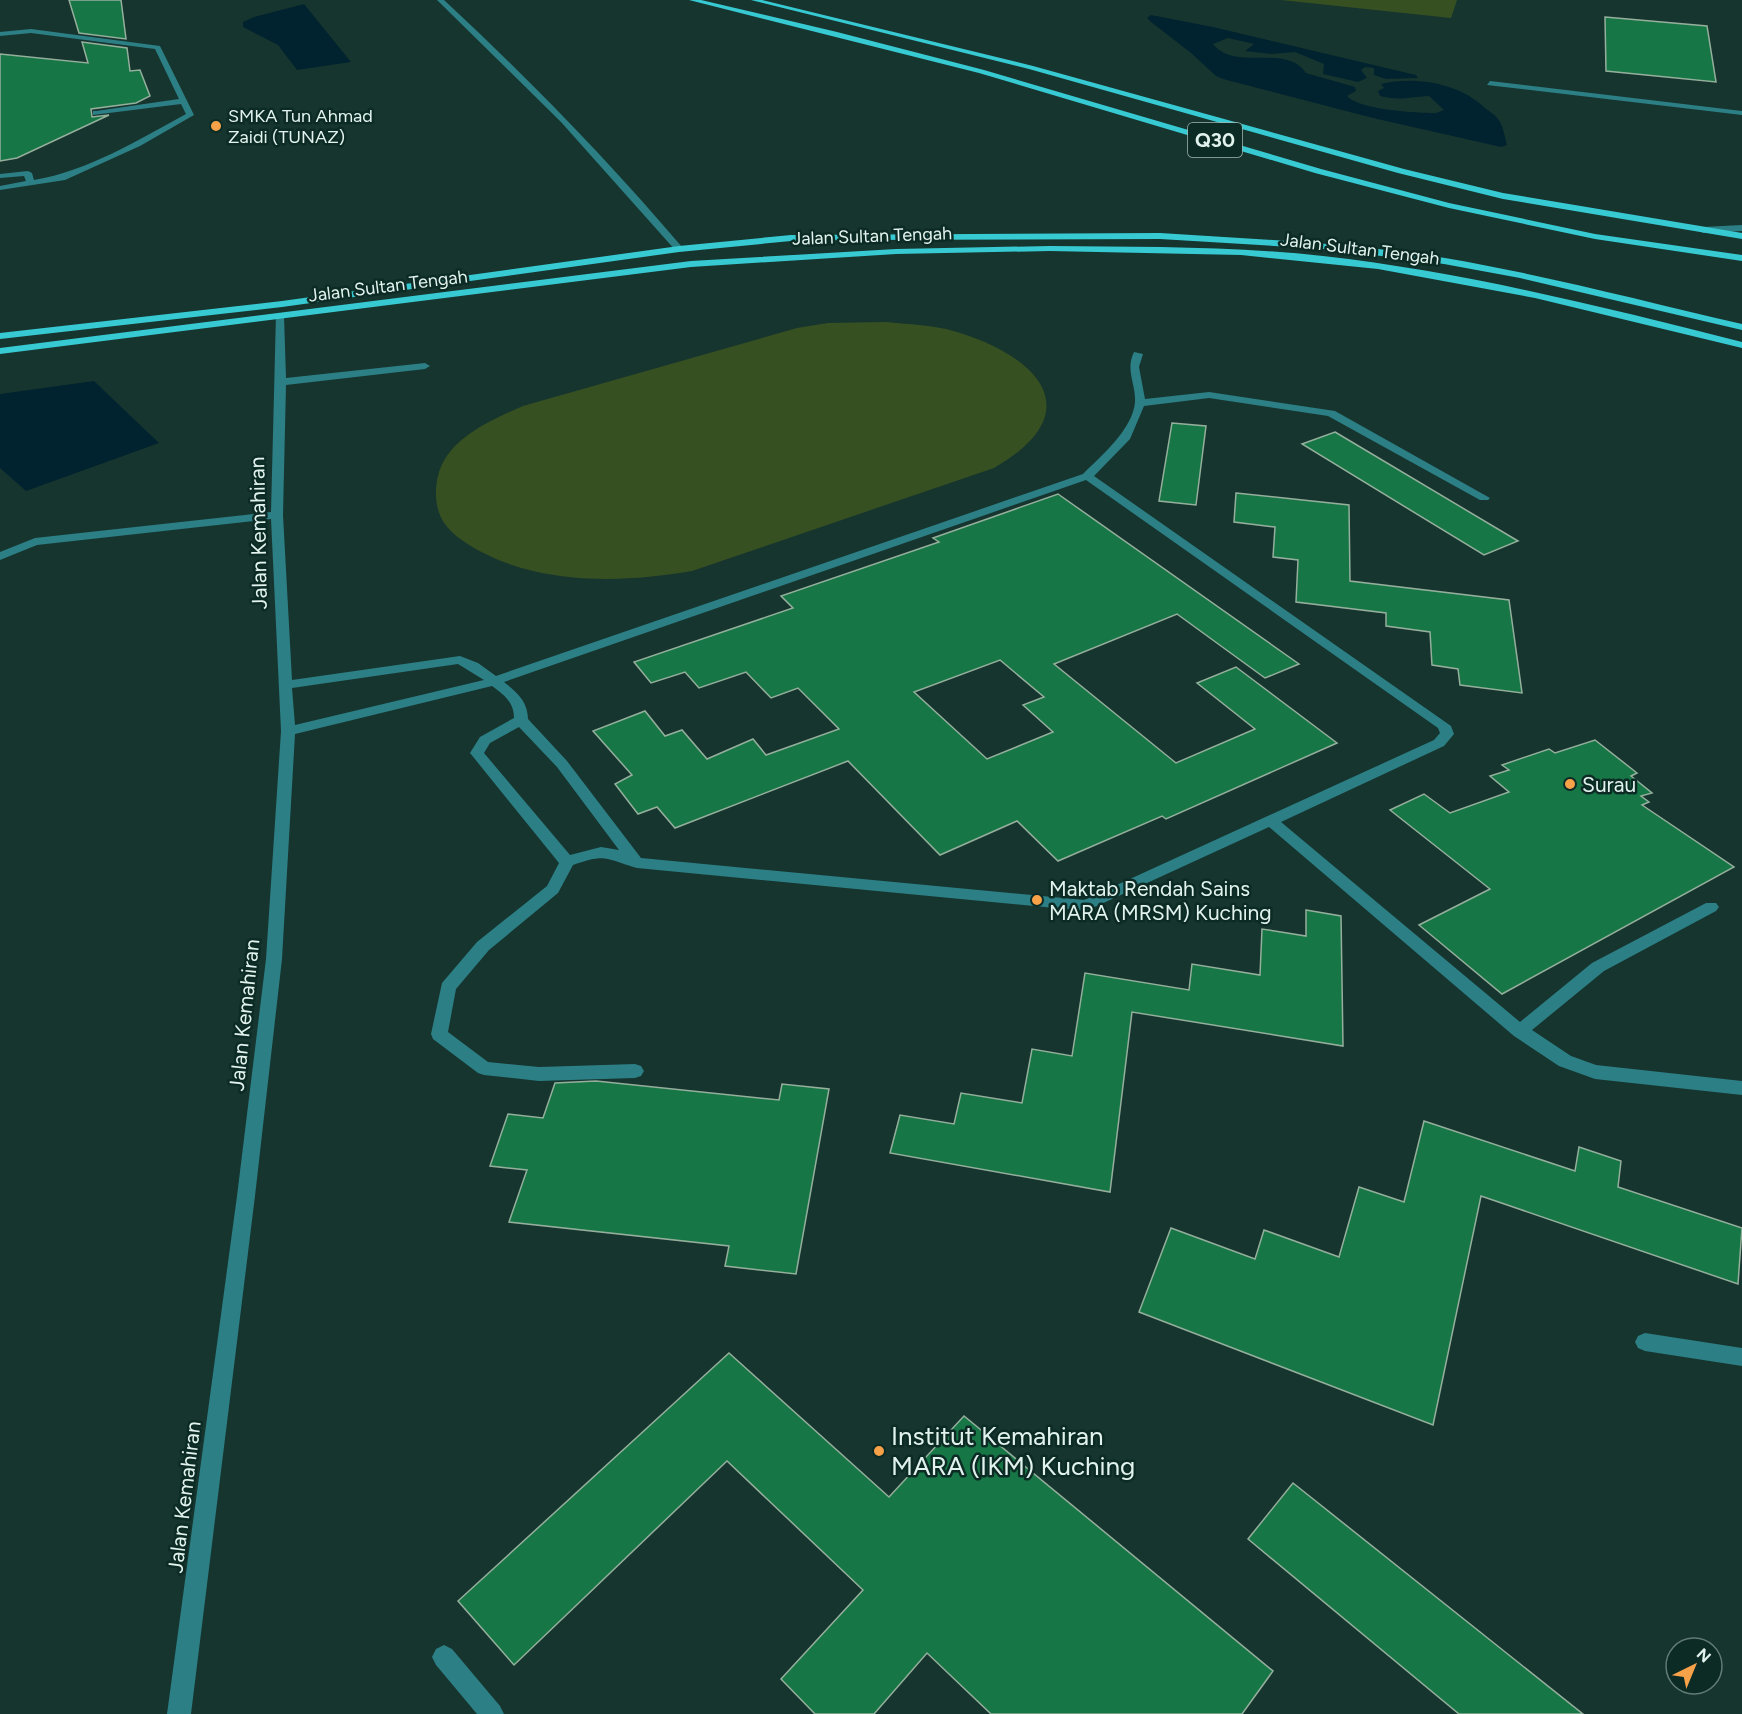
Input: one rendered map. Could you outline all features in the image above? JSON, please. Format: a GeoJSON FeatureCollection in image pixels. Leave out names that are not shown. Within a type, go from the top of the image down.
{"type":"FeatureCollection","features":[{"type":"Feature","properties":{"kind":"main road","name":"Q30"},"geometry":{"type":"LineString","coordinates":[[692,0],[838,34],[1073,97],[1352,181],[1453,207],[1635,242],[1742,258]]}},
{"type":"Feature","properties":{"kind":"main road","name":"Q30"},"geometry":{"type":"LineString","coordinates":[[754,0],[1031,67],[1412,174],[1503,195],[1742,236]]}},
{"type":"Feature","properties":{"kind":"main road","name":"Jalan Sultan Tengah"},"geometry":{"type":"LineString","coordinates":[[0,336],[282,304],[679,249],[791,238],[836,237],[1160,236],[1336,247],[1444,261],[1554,283],[1742,327]]}},
{"type":"Feature","properties":{"kind":"main road","name":"Jalan Sultan Tengah"},"geometry":{"type":"LineString","coordinates":[[0,351],[691,264],[799,254],[1033,248],[1160,250],[1291,256],[1430,274],[1554,299],[1742,345]]}},
{"type":"Feature","properties":{"kind":"street"},"geometry":{"type":"LineString","coordinates":[[440,0],[510,64],[614,171],[679,249]]}},
{"type":"Feature","properties":{"kind":"street"},"geometry":{"type":"LineString","coordinates":[[0,188],[62,178],[137,144],[190,115],[158,47],[31,31],[1,31]]}},
{"type":"Feature","properties":{"kind":"street"},"geometry":{"type":"LineString","coordinates":[[1490,83],[1742,113]]}},
{"type":"Feature","properties":{"kind":"street"},"geometry":{"type":"LineString","coordinates":[[96,113],[183,101]]}},
{"type":"Feature","properties":{"kind":"street"},"geometry":{"type":"LineString","coordinates":[[0,176],[28,173],[30,183]]}},
{"type":"Feature","properties":{"kind":"street"},"geometry":{"type":"LineString","coordinates":[[1703,230],[1742,228]]}},
{"type":"Feature","properties":{"kind":"street","name":"Jalan Kemahiran"},"geometry":{"type":"LineString","coordinates":[[179,1714],[248,1184],[274,959],[288,731],[277,515],[281,382],[279,316]]}},
{"type":"Feature","properties":{"kind":"street"},"geometry":{"type":"LineString","coordinates":[[288,731],[492,682],[1087,476],[1126,436],[1140,403],[1134,367],[1138,354]]}},
{"type":"Feature","properties":{"kind":"street"},"geometry":{"type":"LineString","coordinates":[[281,382],[425,366]]}},
{"type":"Feature","properties":{"kind":"street"},"geometry":{"type":"LineString","coordinates":[[1140,403],[1209,395],[1331,413],[1484,498]]}},
{"type":"Feature","properties":{"kind":"street"},"geometry":{"type":"LineString","coordinates":[[635,1071],[539,1074],[484,1068],[439,1034],[448,987],[483,946],[553,889],[567,862],[595,851],[611,851],[637,863],[1086,906],[1439,743],[1447,734],[1444,726],[1087,476]]}},
{"type":"Feature","properties":{"kind":"street"},"geometry":{"type":"LineString","coordinates":[[0,556],[35,542],[277,515]]}},
{"type":"Feature","properties":{"kind":"street"},"geometry":{"type":"LineString","coordinates":[[286,685],[459,660],[473,666],[511,694],[521,709],[521,720],[562,764],[637,863]]}},
{"type":"Feature","properties":{"kind":"street"},"geometry":{"type":"LineString","coordinates":[[521,720],[485,740],[477,753],[567,862]]}},
{"type":"Feature","properties":{"kind":"street"},"geometry":{"type":"LineString","coordinates":[[1271,821],[1520,1031],[1565,1061],[1595,1072],[1742,1088]]}},
{"type":"Feature","properties":{"kind":"street"},"geometry":{"type":"LineString","coordinates":[[1520,1031],[1598,967],[1711,907]]}},
{"type":"Feature","properties":{"kind":"street"},"geometry":{"type":"LineString","coordinates":[[1645,1342],[1742,1357]]}},
{"type":"Feature","properties":{"kind":"street"},"geometry":{"type":"LineString","coordinates":[[444,1657],[492,1714]]}},
{"type":"Feature","properties":{"kind":"green space"},"geometry":{"type":"Polygon","coordinates":[[[1281,0],[1457,0],[1451,18],[1281,0]]]}},
{"type":"Feature","properties":{"kind":"green space"},"geometry":{"type":"Polygon","coordinates":[[[886,322],[946,329],[1003,351],[1025,366],[1040,384],[1046,403],[1042,424],[1025,446],[994,468],[692,571],[592,579],[533,571],[498,560],[473,547],[452,532],[441,517],[436,500],[437,483],[441,466],[452,449],[491,421],[523,406],[797,328],[828,323],[886,322]]]}},
{"type":"Feature","properties":{"kind":"water"},"geometry":{"type":"Polygon","coordinates":[[[304,4],[351,62],[297,70],[278,45],[243,27],[243,22],[254,17],[304,4]]]}},
{"type":"Feature","properties":{"kind":"water"},"geometry":{"type":"Polygon","coordinates":[[[1151,15],[1213,27],[1416,75],[1418,78],[1386,79],[1374,75],[1374,68],[1365,67],[1361,70],[1367,78],[1358,82],[1323,74],[1324,64],[1295,52],[1271,54],[1245,51],[1254,44],[1228,38],[1213,44],[1222,52],[1234,56],[1274,58],[1297,64],[1306,73],[1355,87],[1356,91],[1347,96],[1353,101],[1375,108],[1436,113],[1444,110],[1429,96],[1399,98],[1380,96],[1378,91],[1384,88],[1381,84],[1422,81],[1449,87],[1474,99],[1495,116],[1500,122],[1507,145],[1501,147],[1373,118],[1223,79],[1216,76],[1151,22],[1147,18],[1151,15]]]}},
{"type":"Feature","properties":{"kind":"water"},"geometry":{"type":"Polygon","coordinates":[[[94,381],[159,443],[26,491],[0,468],[0,394],[94,381]]]}},
{"type":"Feature","properties":{"kind":"building"},"geometry":{"type":"Polygon","coordinates":[[[69,0],[121,0],[126,39],[79,33],[69,0]]]}},
{"type":"Feature","properties":{"kind":"building"},"geometry":{"type":"Polygon","coordinates":[[[1605,17],[1707,26],[1716,82],[1606,71],[1605,17]]]}},
{"type":"Feature","properties":{"kind":"building"},"geometry":{"type":"Polygon","coordinates":[[[82,42],[127,48],[130,71],[140,70],[150,96],[136,103],[91,109],[92,117],[109,115],[17,158],[0,161],[0,54],[88,63],[82,42]]]}},
{"type":"Feature","properties":{"kind":"building"},"geometry":{"type":"Polygon","coordinates":[[[1172,423],[1206,426],[1196,505],[1159,501],[1172,423]]]}},
{"type":"Feature","properties":{"kind":"building"},"geometry":{"type":"Polygon","coordinates":[[[1335,432],[1518,541],[1484,555],[1302,444],[1335,432]]]}},
{"type":"Feature","properties":{"kind":"building"},"geometry":{"type":"Polygon","coordinates":[[[1236,493],[1349,505],[1350,581],[1509,600],[1522,693],[1460,685],[1458,669],[1432,665],[1430,632],[1386,626],[1386,613],[1296,602],[1298,560],[1273,557],[1275,527],[1234,522],[1236,493]]]}},
{"type":"Feature","properties":{"kind":"building"},"geometry":{"type":"Polygon","coordinates":[[[1058,494],[1299,664],[1265,678],[1177,614],[1054,664],[1176,763],[1255,729],[1197,683],[1236,667],[1337,743],[1166,819],[1162,816],[1058,861],[1017,821],[940,855],[848,761],[675,828],[657,807],[638,814],[615,784],[632,775],[593,731],[645,711],[665,736],[682,730],[707,759],[753,739],[766,755],[839,729],[798,688],[771,698],[746,672],[699,688],[685,672],[651,683],[634,662],[793,608],[781,596],[939,542],[933,538],[1058,494]],[[1000,660],[914,692],[987,759],[1053,732],[1023,705],[1044,697],[1000,660]]]}},
{"type":"Feature","properties":{"kind":"building"},"geometry":{"type":"Polygon","coordinates":[[[1595,740],[1637,773],[1631,776],[1652,793],[1641,796],[1649,802],[1642,805],[1734,867],[1502,994],[1419,925],[1490,889],[1390,810],[1424,794],[1450,813],[1509,792],[1490,776],[1509,770],[1502,765],[1549,749],[1555,753],[1595,740]]]}},
{"type":"Feature","properties":{"kind":"building"},"geometry":{"type":"Polygon","coordinates":[[[1306,910],[1341,916],[1343,1046],[1132,1012],[1110,1192],[890,1153],[900,1115],[954,1124],[961,1093],[1022,1103],[1032,1049],[1072,1056],[1085,973],[1189,990],[1192,964],[1260,975],[1262,929],[1306,936],[1306,910]]]}},
{"type":"Feature","properties":{"kind":"building"},"geometry":{"type":"Polygon","coordinates":[[[596,1081],[779,1100],[782,1084],[829,1089],[796,1274],[725,1266],[729,1246],[509,1222],[527,1170],[490,1166],[508,1114],[543,1118],[555,1083],[596,1081]]]}},
{"type":"Feature","properties":{"kind":"building"},"geometry":{"type":"Polygon","coordinates":[[[1424,1121],[1575,1171],[1579,1147],[1621,1161],[1618,1187],[1742,1228],[1738,1284],[1481,1196],[1433,1425],[1139,1312],[1171,1228],[1255,1259],[1264,1230],[1339,1257],[1359,1187],[1404,1202],[1424,1121]]]}},
{"type":"Feature","properties":{"kind":"building"},"geometry":{"type":"Polygon","coordinates":[[[729,1353],[889,1497],[964,1416],[1273,1671],[1242,1714],[991,1714],[927,1653],[874,1714],[815,1714],[781,1679],[863,1590],[727,1461],[514,1665],[458,1601],[729,1353]]]}},
{"type":"Feature","properties":{"kind":"building"},"geometry":{"type":"Polygon","coordinates":[[[1293,1483],[1583,1714],[1459,1714],[1248,1539],[1293,1483]]]}},
{"type":"Feature","properties":{"kind":"place","name":"SMKA Tun Ahmad Zaidi (TUNAZ)"},"geometry":{"type":"Point","coordinates":[216,126]}},
{"type":"Feature","properties":{"kind":"place","name":"Surau"},"geometry":{"type":"Point","coordinates":[1570,784]}},
{"type":"Feature","properties":{"kind":"place","name":"Maktab Rendah Sains MARA (MRSM) Kuching"},"geometry":{"type":"Point","coordinates":[1037,900]}},
{"type":"Feature","properties":{"kind":"place","name":"Institut Kemahiran MARA (IKM) Kuching"},"geometry":{"type":"Point","coordinates":[879,1451]}}]}
